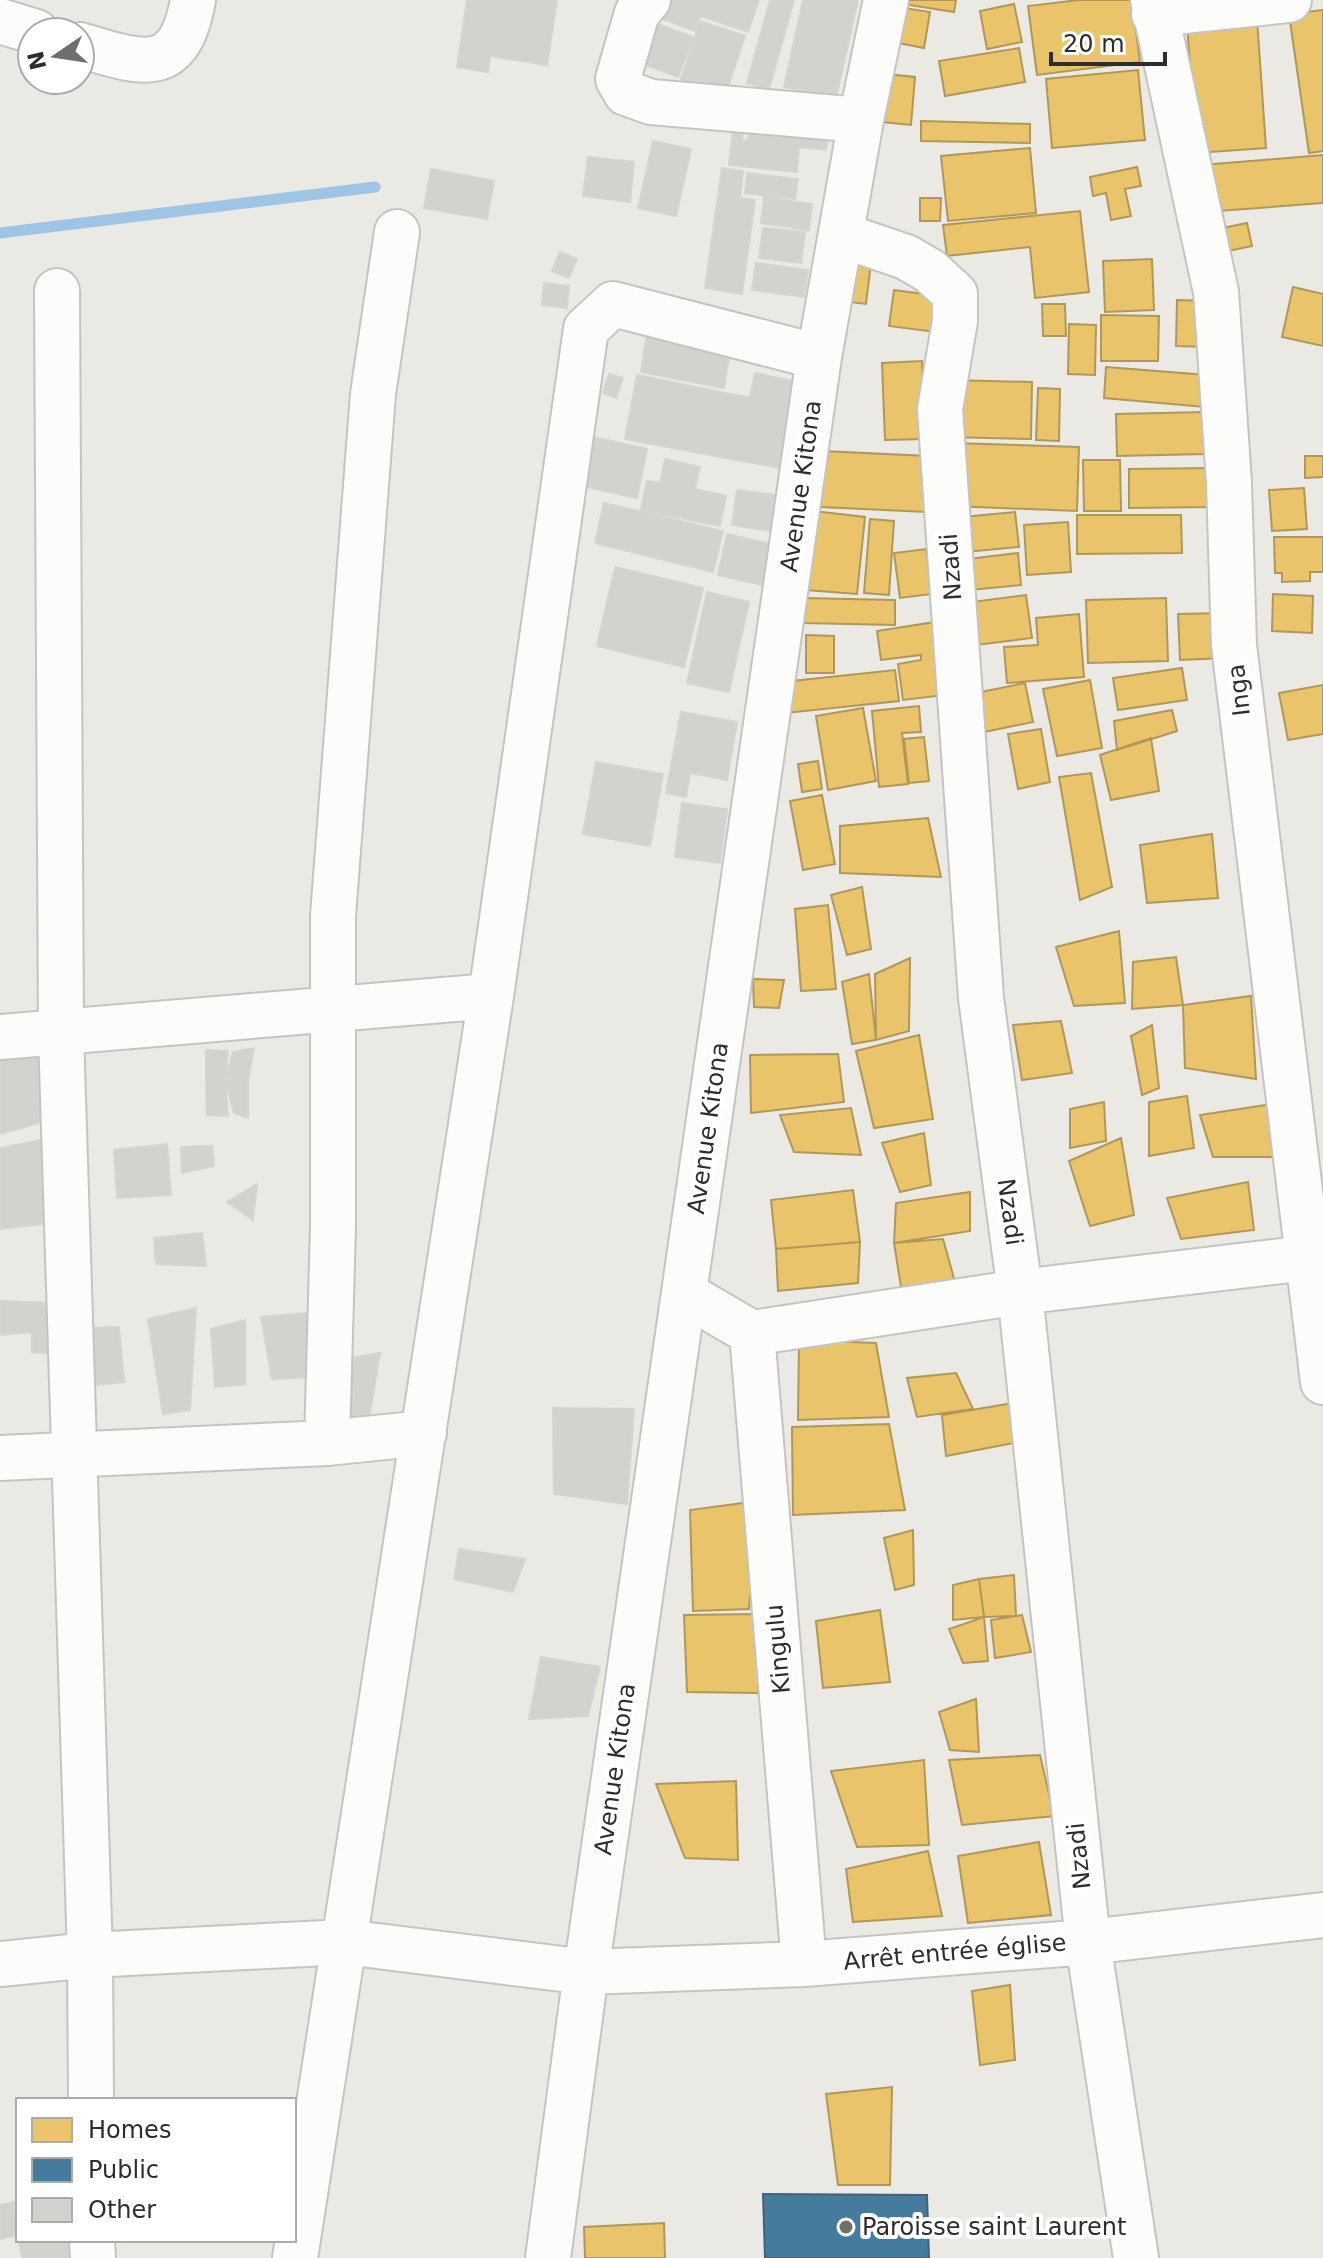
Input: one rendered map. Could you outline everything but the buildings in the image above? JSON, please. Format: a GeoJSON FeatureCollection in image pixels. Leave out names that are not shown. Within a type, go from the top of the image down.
{"type":"FeatureCollection","features":[{"type":"Feature","properties":{"kind":"street"},"geometry":{"type":"LineString","coordinates":[[96,50],[130,60],[165,57],[179,45],[193,0]]}},
{"type":"Feature","properties":{"kind":"street"},"geometry":{"type":"LineString","coordinates":[[648,0],[637,13],[618,79],[626,93],[651,102],[861,120]]}},
{"type":"Feature","properties":{"kind":"street","name":"Avenue Kitona"},"geometry":{"type":"LineString","coordinates":[[548,2258],[586,1972],[819,357],[861,120],[886,0]]}},
{"type":"Feature","properties":{"kind":"street"},"geometry":{"type":"LineString","coordinates":[[1153,7],[1289,0]]}},
{"type":"Feature","properties":{"kind":"street","name":"Inga"},"geometry":{"type":"LineString","coordinates":[[1153,7],[1216,292],[1229,483],[1234,645],[1315,1256],[1323,1382]]}},
{"type":"Feature","properties":{"kind":"street"},"geometry":{"type":"LineString","coordinates":[[327,1443],[333,1226],[333,916],[373,394],[397,232]]}},
{"type":"Feature","properties":{"kind":"street","name":"Nzadi"},"geometry":{"type":"LineString","coordinates":[[841,235],[906,257],[930,271],[955,294],[955,321],[940,409],[981,998],[1020,1292],[1088,1942],[1136,2258]]}},
{"type":"Feature","properties":{"kind":"street"},"geometry":{"type":"LineString","coordinates":[[57,291],[61,1033],[90,1955],[91,2098]]}},
{"type":"Feature","properties":{"kind":"street"},"geometry":{"type":"LineString","coordinates":[[295,2258],[491,996],[586,329],[613,304],[819,357]]}},
{"type":"Feature","properties":{"kind":"street"},"geometry":{"type":"LineString","coordinates":[[0,1037],[491,996]]}},
{"type":"Feature","properties":{"kind":"street"},"geometry":{"type":"LineString","coordinates":[[685,1294],[752,1333],[1020,1292],[1315,1256]]}},
{"type":"Feature","properties":{"kind":"street","name":"Kingulu"},"geometry":{"type":"LineString","coordinates":[[752,1333],[804,1964]]}},
{"type":"Feature","properties":{"kind":"street"},"geometry":{"type":"LineString","coordinates":[[0,1458],[327,1443],[424,1433]]}},
{"type":"Feature","properties":{"kind":"street","name":"Arrêt entrée église"},"geometry":{"type":"LineString","coordinates":[[0,1964],[90,1955],[345,1942],[586,1972],[804,1964],[1088,1942],[1323,1915]]}},
{"type":"Feature","properties":{"kind":"waterway"},"geometry":{"type":"LineString","coordinates":[[0,233],[375,187]]}},
{"type":"Feature","properties":{"kind":"place","name":"Paroisse saint Laurent"},"geometry":{"type":"Point","coordinates":[846,2227]}}]}
